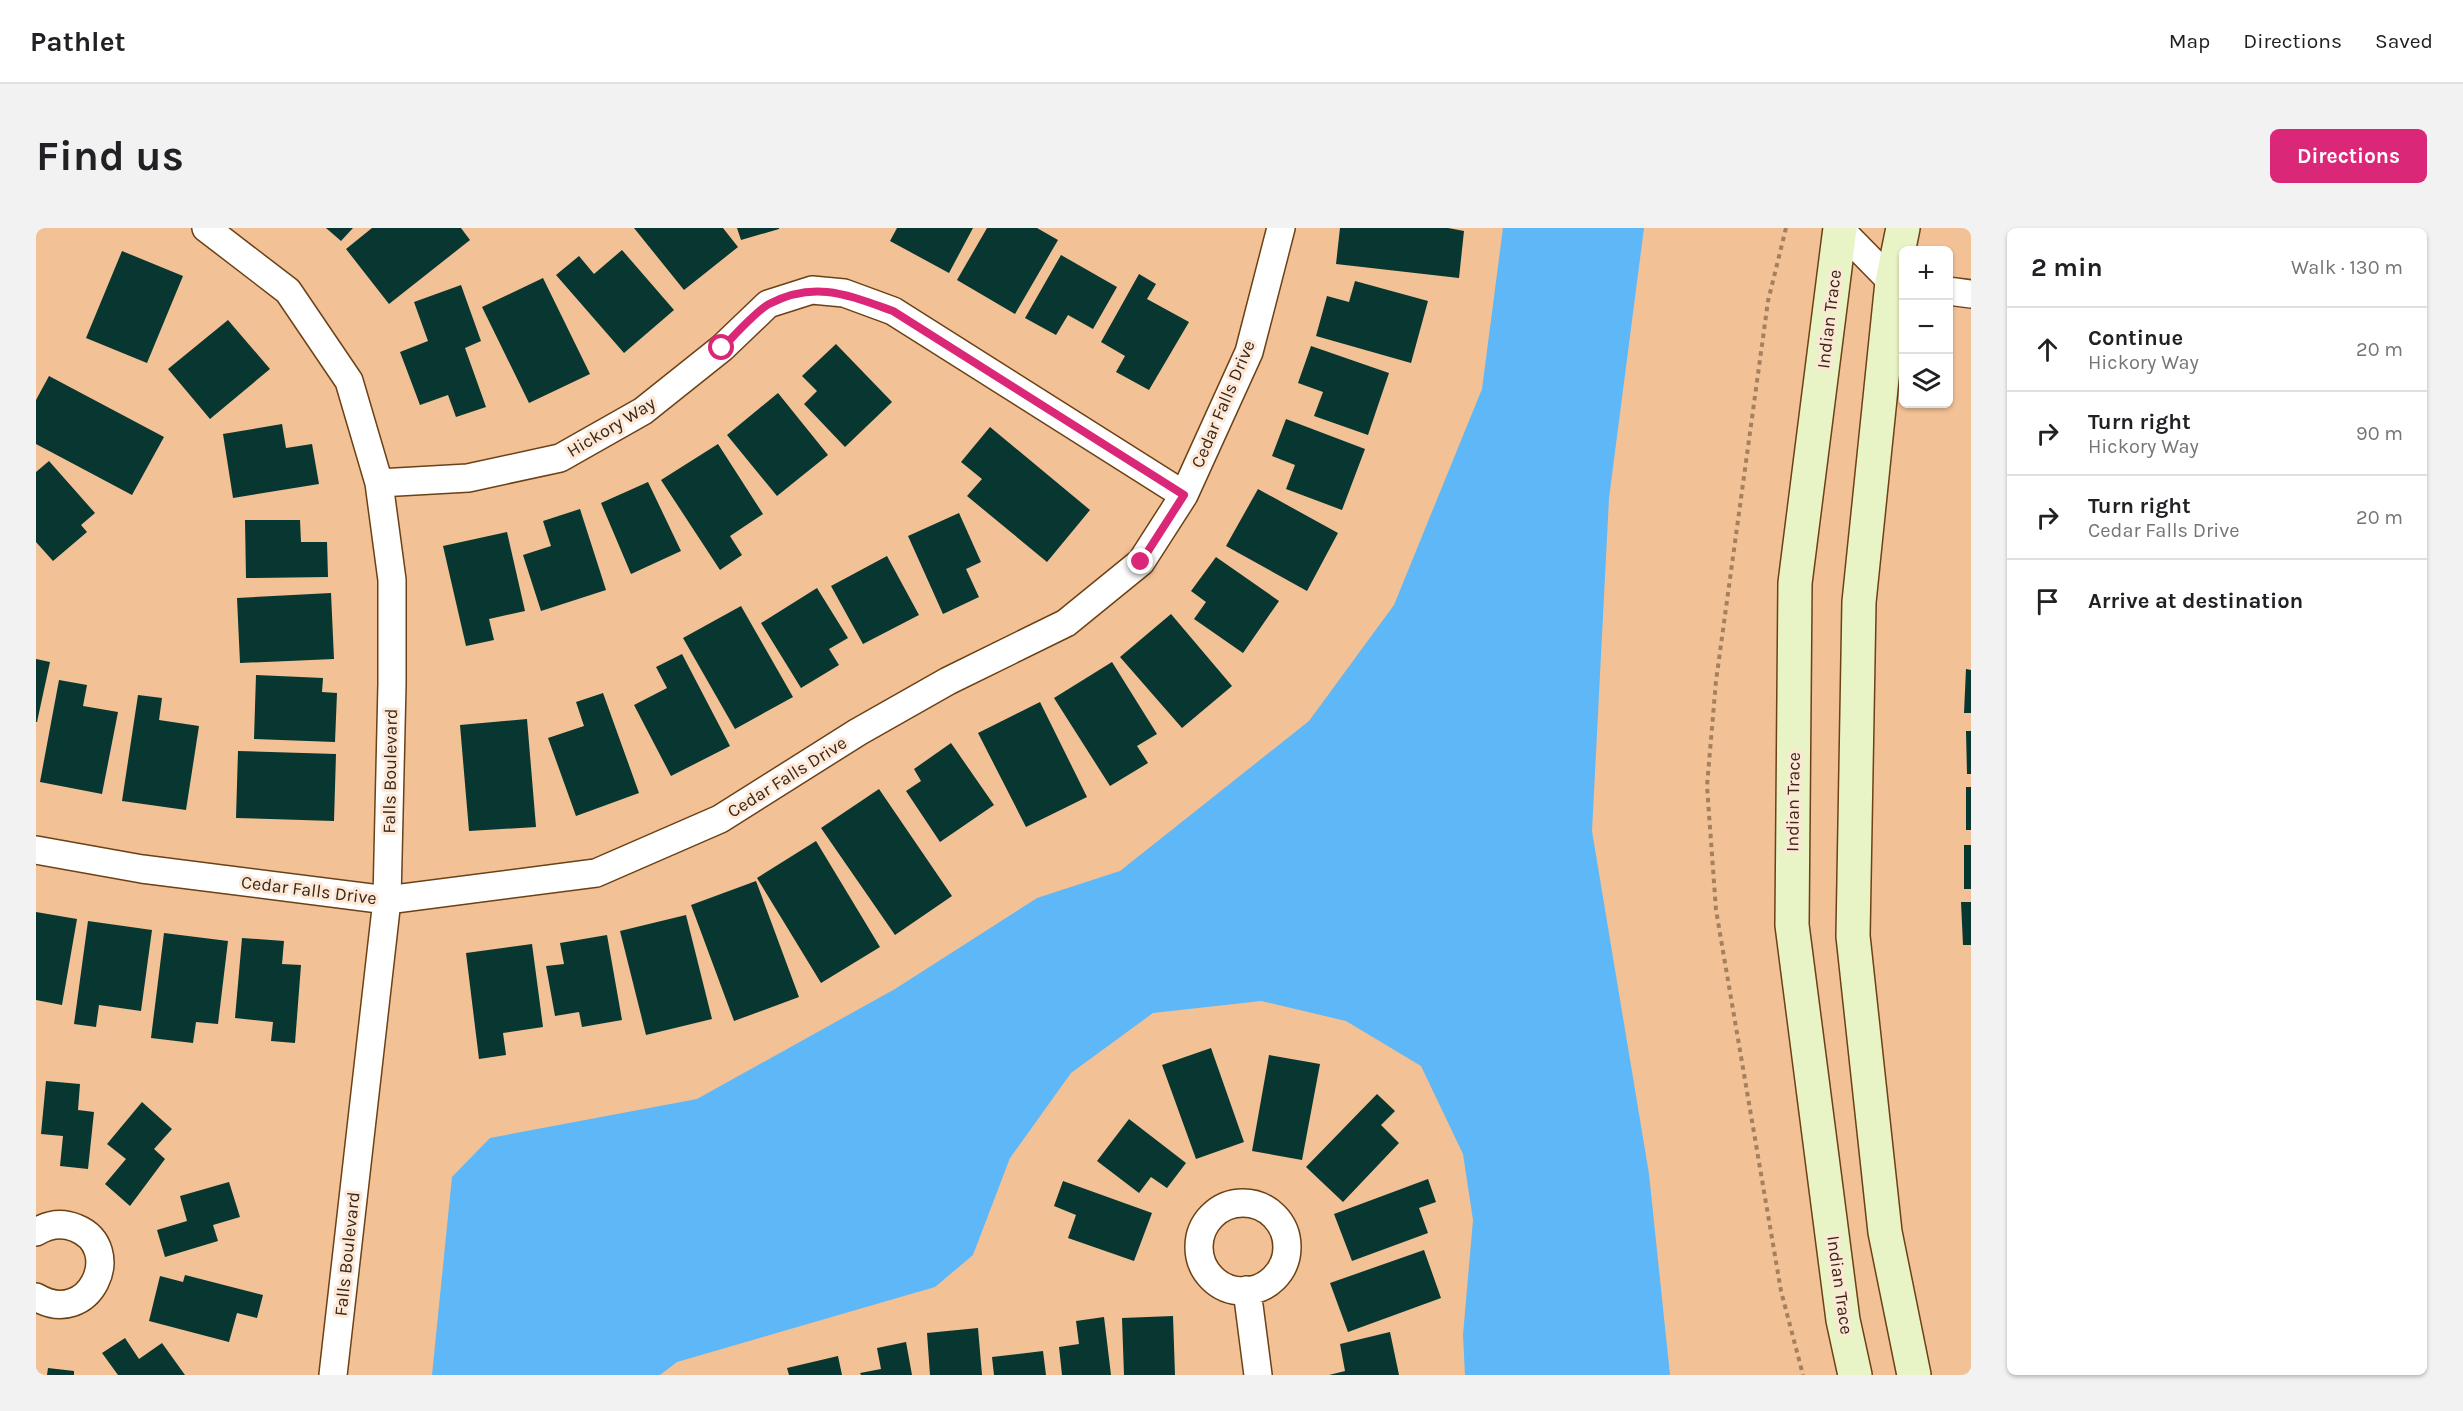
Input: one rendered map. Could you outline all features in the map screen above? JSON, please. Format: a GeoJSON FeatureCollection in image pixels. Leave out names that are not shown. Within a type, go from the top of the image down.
{"type":"FeatureCollection","features":[{"type":"Feature","properties":{"kind":"main road","name":"Indian Trace"},"geometry":{"type":"LineString","coordinates":[[1842,228],[1795,583],[1792,925],[1843,1320],[1855,1375]]}},
{"type":"Feature","properties":{"kind":"main road"},"geometry":{"type":"LineString","coordinates":[[1903,228],[1859,602],[1853,936],[1885,1232],[1914,1375]]}},
{"type":"Feature","properties":{"kind":"street","name":"Falls Boulevard"},"geometry":{"type":"LineString","coordinates":[[206,228],[288,291],[349,381],[379,483],[392,580],[387,900],[333,1375]]}},
{"type":"Feature","properties":{"kind":"street","name":"Cedar Falls Drive"},"geometry":{"type":"LineString","coordinates":[[36,850],[142,869],[387,900],[596,873],[720,819],[858,732],[948,681],[1065,623],[1141,562],[1184,495],[1249,352],[1281,228]]}},
{"type":"Feature","properties":{"kind":"street"},"geometry":{"type":"LineString","coordinates":[[1842,228],[1898,282]]}},
{"type":"Feature","properties":{"kind":"street","name":"Hickory Way"},"geometry":{"type":"LineString","coordinates":[[379,483],[468,478],[560,458],[643,411],[722,348],[768,304],[812,290],[844,293],[893,311],[1184,495]]}},
{"type":"Feature","properties":{"kind":"street"},"geometry":{"type":"LineString","coordinates":[[1953,292],[1971,294]]}},
{"type":"Feature","properties":{"kind":"street"},"geometry":{"type":"LineString","coordinates":[[36,1232],[56,1224],[69,1225],[81,1230],[97,1249],[100,1261],[99,1274],[94,1286],[79,1300],[58,1305],[36,1297]]}},
{"type":"Feature","properties":{"kind":"street"},"geometry":{"type":"LineString","coordinates":[[1247,1290],[1258,1375]]}},
{"type":"Feature","properties":{"kind":"path"},"geometry":{"type":"LineString","coordinates":[[1786,228],[1768,301],[1718,669],[1707,786],[1716,910],[1781,1291],[1803,1375]]}},
{"type":"Feature","properties":{"kind":"water"},"geometry":{"type":"Polygon","coordinates":[[[1503,228],[1644,228],[1609,498],[1592,831],[1649,1174],[1670,1375],[1465,1375],[1463,1335],[1473,1220],[1463,1154],[1421,1066],[1346,1021],[1261,1001],[1153,1013],[1071,1073],[1010,1158],[973,1255],[935,1287],[677,1362],[660,1375],[432,1375],[452,1177],[490,1138],[697,1099],[895,989],[1037,898],[1120,871],[1309,721],[1394,605],[1482,389],[1503,228]]]}},
{"type":"Feature","properties":{"kind":"building"},"geometry":{"type":"Polygon","coordinates":[[[326,228],[353,228],[341,241],[326,228]]]}},
{"type":"Feature","properties":{"kind":"building"},"geometry":{"type":"Polygon","coordinates":[[[372,228],[461,228],[470,240],[389,304],[346,249],[372,228]]]}},
{"type":"Feature","properties":{"kind":"building"},"geometry":{"type":"Polygon","coordinates":[[[634,228],[723,228],[738,247],[684,290],[634,228]]]}},
{"type":"Feature","properties":{"kind":"building"},"geometry":{"type":"Polygon","coordinates":[[[737,228],[779,228],[779,229],[741,240],[737,228]]]}},
{"type":"Feature","properties":{"kind":"building"},"geometry":{"type":"Polygon","coordinates":[[[897,228],[973,228],[949,273],[890,241],[897,228]]]}},
{"type":"Feature","properties":{"kind":"building"},"geometry":{"type":"Polygon","coordinates":[[[987,228],[1037,228],[1058,240],[1015,314],[957,280],[987,228]]]}},
{"type":"Feature","properties":{"kind":"building"},"geometry":{"type":"Polygon","coordinates":[[[1340,228],[1448,228],[1464,231],[1459,278],[1336,264],[1340,228]]]}},
{"type":"Feature","properties":{"kind":"building"},"geometry":{"type":"Polygon","coordinates":[[[622,250],[674,310],[624,353],[556,275],[579,256],[594,274],[622,250]]]}},
{"type":"Feature","properties":{"kind":"building"},"geometry":{"type":"Polygon","coordinates":[[[122,251],[183,276],[147,363],[86,338],[122,251]]]}},
{"type":"Feature","properties":{"kind":"building"},"geometry":{"type":"Polygon","coordinates":[[[1061,255],[1117,287],[1093,329],[1068,315],[1056,335],[1025,318],[1061,255]]]}},
{"type":"Feature","properties":{"kind":"building"},"geometry":{"type":"Polygon","coordinates":[[[1139,274],[1156,284],[1147,299],[1189,322],[1149,390],[1116,372],[1125,356],[1101,342],[1139,274]]]}},
{"type":"Feature","properties":{"kind":"building"},"geometry":{"type":"Polygon","coordinates":[[[543,278],[590,374],[529,403],[482,307],[543,278]]]}},
{"type":"Feature","properties":{"kind":"building"},"geometry":{"type":"Polygon","coordinates":[[[1355,281],[1428,301],[1411,363],[1316,336],[1327,296],[1349,302],[1355,281]]]}},
{"type":"Feature","properties":{"kind":"building"},"geometry":{"type":"Polygon","coordinates":[[[461,285],[481,341],[465,348],[486,407],[456,417],[448,395],[420,405],[400,352],[428,341],[414,302],[461,285]]]}},
{"type":"Feature","properties":{"kind":"building"},"geometry":{"type":"Polygon","coordinates":[[[228,320],[270,369],[210,419],[168,369],[228,320]]]}},
{"type":"Feature","properties":{"kind":"building"},"geometry":{"type":"Polygon","coordinates":[[[836,344],[892,402],[845,447],[804,404],[817,391],[802,376],[836,344]]]}},
{"type":"Feature","properties":{"kind":"building"},"geometry":{"type":"Polygon","coordinates":[[[1311,346],[1389,373],[1368,435],[1314,416],[1323,392],[1298,383],[1311,346]]]}},
{"type":"Feature","properties":{"kind":"building"},"geometry":{"type":"Polygon","coordinates":[[[49,376],[164,437],[132,495],[36,444],[36,400],[49,376]]]}},
{"type":"Feature","properties":{"kind":"building"},"geometry":{"type":"Polygon","coordinates":[[[778,393],[828,455],[777,496],[727,435],[778,393]]]}},
{"type":"Feature","properties":{"kind":"building"},"geometry":{"type":"Polygon","coordinates":[[[1286,419],[1365,449],[1342,510],[1286,489],[1295,465],[1272,456],[1286,419]]]}},
{"type":"Feature","properties":{"kind":"building"},"geometry":{"type":"Polygon","coordinates":[[[282,424],[286,448],[312,444],[319,484],[233,498],[223,434],[282,424]]]}},
{"type":"Feature","properties":{"kind":"building"},"geometry":{"type":"Polygon","coordinates":[[[990,427],[1090,510],[1047,562],[967,496],[982,479],[961,462],[990,427]]]}},
{"type":"Feature","properties":{"kind":"building"},"geometry":{"type":"Polygon","coordinates":[[[718,444],[763,514],[730,536],[742,555],[720,570],[661,480],[718,444]]]}},
{"type":"Feature","properties":{"kind":"building"},"geometry":{"type":"Polygon","coordinates":[[[49,461],[95,513],[81,525],[87,532],[53,561],[36,542],[36,472],[49,461]]]}},
{"type":"Feature","properties":{"kind":"building"},"geometry":{"type":"Polygon","coordinates":[[[648,482],[681,551],[631,574],[601,503],[648,482]]]}},
{"type":"Feature","properties":{"kind":"building"},"geometry":{"type":"Polygon","coordinates":[[[1258,489],[1338,533],[1307,591],[1226,546],[1258,489]]]}},
{"type":"Feature","properties":{"kind":"building"},"geometry":{"type":"Polygon","coordinates":[[[580,509],[606,590],[541,611],[523,555],[551,546],[543,521],[580,509]]]}},
{"type":"Feature","properties":{"kind":"building"},"geometry":{"type":"Polygon","coordinates":[[[959,513],[981,562],[966,569],[979,597],[943,614],[908,536],[959,513]]]}},
{"type":"Feature","properties":{"kind":"building"},"geometry":{"type":"Polygon","coordinates":[[[245,520],[300,520],[301,542],[327,542],[328,577],[246,578],[245,520]]]}},
{"type":"Feature","properties":{"kind":"building"},"geometry":{"type":"Polygon","coordinates":[[[507,532],[525,611],[489,619],[494,640],[466,646],[443,546],[507,532]]]}},
{"type":"Feature","properties":{"kind":"building"},"geometry":{"type":"Polygon","coordinates":[[[887,556],[919,615],[863,644],[831,586],[887,556]]]}},
{"type":"Feature","properties":{"kind":"building"},"geometry":{"type":"Polygon","coordinates":[[[1216,557],[1279,601],[1243,653],[1194,619],[1206,602],[1191,591],[1216,557]]]}},
{"type":"Feature","properties":{"kind":"building"},"geometry":{"type":"Polygon","coordinates":[[[817,588],[848,638],[829,649],[839,665],[801,688],[761,623],[817,588]]]}},
{"type":"Feature","properties":{"kind":"building"},"geometry":{"type":"Polygon","coordinates":[[[331,593],[334,659],[240,663],[237,598],[331,593]]]}},
{"type":"Feature","properties":{"kind":"building"},"geometry":{"type":"Polygon","coordinates":[[[741,606],[793,697],[735,729],[683,638],[741,606]]]}},
{"type":"Feature","properties":{"kind":"building"},"geometry":{"type":"Polygon","coordinates":[[[1171,614],[1232,686],[1182,728],[1120,657],[1171,614]]]}},
{"type":"Feature","properties":{"kind":"building"},"geometry":{"type":"Polygon","coordinates":[[[682,654],[730,746],[671,776],[634,705],[667,688],[656,667],[682,654]]]}},
{"type":"Feature","properties":{"kind":"building"},"geometry":{"type":"Polygon","coordinates":[[[36,659],[50,662],[37,722],[36,722],[36,659]]]}},
{"type":"Feature","properties":{"kind":"building"},"geometry":{"type":"Polygon","coordinates":[[[1112,662],[1157,734],[1137,746],[1148,763],[1110,786],[1054,698],[1112,662]]]}},
{"type":"Feature","properties":{"kind":"building"},"geometry":{"type":"Polygon","coordinates":[[[1966,669],[1971,670],[1971,713],[1964,713],[1966,669]]]}},
{"type":"Feature","properties":{"kind":"building"},"geometry":{"type":"Polygon","coordinates":[[[256,675],[323,678],[322,692],[337,693],[335,742],[254,739],[256,675]]]}},
{"type":"Feature","properties":{"kind":"building"},"geometry":{"type":"Polygon","coordinates":[[[59,680],[87,685],[83,706],[118,712],[102,794],[40,782],[59,680]]]}},
{"type":"Feature","properties":{"kind":"building"},"geometry":{"type":"Polygon","coordinates":[[[603,693],[639,793],[576,816],[548,738],[584,726],[576,702],[603,693]]]}},
{"type":"Feature","properties":{"kind":"building"},"geometry":{"type":"Polygon","coordinates":[[[138,695],[162,698],[159,720],[199,726],[186,810],[122,801],[138,695]]]}},
{"type":"Feature","properties":{"kind":"building"},"geometry":{"type":"Polygon","coordinates":[[[1040,702],[1087,797],[1026,827],[978,733],[1040,702]]]}},
{"type":"Feature","properties":{"kind":"building"},"geometry":{"type":"Polygon","coordinates":[[[527,719],[536,827],[469,831],[460,725],[527,719]]]}},
{"type":"Feature","properties":{"kind":"building"},"geometry":{"type":"Polygon","coordinates":[[[1966,731],[1971,731],[1971,774],[1967,774],[1966,731]]]}},
{"type":"Feature","properties":{"kind":"building"},"geometry":{"type":"Polygon","coordinates":[[[951,743],[994,805],[940,842],[906,791],[921,781],[914,769],[951,743]]]}},
{"type":"Feature","properties":{"kind":"building"},"geometry":{"type":"Polygon","coordinates":[[[238,751],[336,754],[334,821],[236,818],[238,751]]]}},
{"type":"Feature","properties":{"kind":"building"},"geometry":{"type":"Polygon","coordinates":[[[1966,787],[1971,787],[1971,830],[1966,830],[1966,787]]]}},
{"type":"Feature","properties":{"kind":"building"},"geometry":{"type":"Polygon","coordinates":[[[879,789],[952,896],[895,935],[821,828],[879,789]]]}},
{"type":"Feature","properties":{"kind":"building"},"geometry":{"type":"Polygon","coordinates":[[[816,841],[880,947],[821,983],[757,878],[816,841]]]}},
{"type":"Feature","properties":{"kind":"building"},"geometry":{"type":"Polygon","coordinates":[[[1964,845],[1971,845],[1971,889],[1964,889],[1964,845]]]}},
{"type":"Feature","properties":{"kind":"building"},"geometry":{"type":"Polygon","coordinates":[[[756,881],[799,997],[734,1021],[691,905],[756,881]]]}},
{"type":"Feature","properties":{"kind":"building"},"geometry":{"type":"Polygon","coordinates":[[[1961,902],[1971,902],[1971,945],[1963,945],[1961,902]]]}},
{"type":"Feature","properties":{"kind":"building"},"geometry":{"type":"Polygon","coordinates":[[[36,912],[77,919],[62,1005],[36,1000],[36,912]]]}},
{"type":"Feature","properties":{"kind":"building"},"geometry":{"type":"Polygon","coordinates":[[[686,915],[712,1019],[646,1035],[620,931],[686,915]]]}},
{"type":"Feature","properties":{"kind":"building"},"geometry":{"type":"Polygon","coordinates":[[[88,921],[152,930],[141,1011],[99,1005],[96,1027],[74,1024],[88,921]]]}},
{"type":"Feature","properties":{"kind":"building"},"geometry":{"type":"Polygon","coordinates":[[[164,933],[228,941],[218,1024],[196,1022],[193,1043],[151,1038],[164,933]]]}},
{"type":"Feature","properties":{"kind":"building"},"geometry":{"type":"Polygon","coordinates":[[[607,935],[622,1020],[582,1027],[579,1012],[555,1016],[546,966],[564,964],[560,943],[607,935]]]}},
{"type":"Feature","properties":{"kind":"building"},"geometry":{"type":"Polygon","coordinates":[[[242,938],[284,941],[282,964],[301,965],[295,1043],[271,1041],[273,1022],[235,1018],[242,938]]]}},
{"type":"Feature","properties":{"kind":"building"},"geometry":{"type":"Polygon","coordinates":[[[532,944],[543,1027],[503,1033],[506,1055],[479,1059],[466,953],[532,944]]]}},
{"type":"Feature","properties":{"kind":"building"},"geometry":{"type":"Polygon","coordinates":[[[1211,1048],[1244,1142],[1196,1159],[1162,1065],[1211,1048]]]}},
{"type":"Feature","properties":{"kind":"building"},"geometry":{"type":"Polygon","coordinates":[[[1269,1055],[1320,1064],[1302,1160],[1252,1151],[1269,1055]]]}},
{"type":"Feature","properties":{"kind":"building"},"geometry":{"type":"Polygon","coordinates":[[[46,1081],[80,1084],[78,1110],[94,1112],[88,1169],[60,1166],[63,1136],[41,1134],[46,1081]]]}},
{"type":"Feature","properties":{"kind":"building"},"geometry":{"type":"Polygon","coordinates":[[[1377,1094],[1395,1111],[1381,1125],[1399,1143],[1343,1202],[1306,1167],[1377,1094]]]}},
{"type":"Feature","properties":{"kind":"building"},"geometry":{"type":"Polygon","coordinates":[[[142,1102],[172,1129],[154,1149],[165,1159],[130,1206],[105,1184],[126,1159],[107,1144],[142,1102]]]}},
{"type":"Feature","properties":{"kind":"building"},"geometry":{"type":"Polygon","coordinates":[[[1129,1119],[1186,1163],[1167,1188],[1151,1177],[1139,1193],[1097,1161],[1129,1119]]]}},
{"type":"Feature","properties":{"kind":"building"},"geometry":{"type":"Polygon","coordinates":[[[1428,1179],[1436,1202],[1419,1208],[1428,1233],[1352,1261],[1334,1214],[1428,1179]]]}},
{"type":"Feature","properties":{"kind":"building"},"geometry":{"type":"Polygon","coordinates":[[[1063,1181],[1152,1213],[1134,1261],[1068,1238],[1076,1215],[1054,1206],[1063,1181]]]}},
{"type":"Feature","properties":{"kind":"building"},"geometry":{"type":"Polygon","coordinates":[[[229,1182],[240,1217],[213,1225],[218,1241],[165,1257],[157,1230],[187,1221],[180,1196],[229,1182]]]}},
{"type":"Feature","properties":{"kind":"building"},"geometry":{"type":"Polygon","coordinates":[[[1424,1250],[1441,1298],[1348,1332],[1330,1283],[1424,1250]]]}},
{"type":"Feature","properties":{"kind":"building"},"geometry":{"type":"Polygon","coordinates":[[[185,1275],[263,1295],[257,1318],[237,1313],[229,1342],[149,1321],[160,1276],[183,1282],[185,1275]]]}},
{"type":"Feature","properties":{"kind":"building"},"geometry":{"type":"Polygon","coordinates":[[[1173,1316],[1175,1375],[1124,1375],[1122,1318],[1173,1316]]]}},
{"type":"Feature","properties":{"kind":"building"},"geometry":{"type":"Polygon","coordinates":[[[1104,1317],[1111,1375],[1062,1375],[1059,1347],[1079,1344],[1076,1321],[1104,1317]]]}},
{"type":"Feature","properties":{"kind":"building"},"geometry":{"type":"Polygon","coordinates":[[[978,1328],[982,1375],[930,1375],[927,1333],[978,1328]]]}},
{"type":"Feature","properties":{"kind":"building"},"geometry":{"type":"Polygon","coordinates":[[[1390,1332],[1399,1375],[1329,1375],[1345,1371],[1340,1344],[1390,1332]]]}},
{"type":"Feature","properties":{"kind":"building"},"geometry":{"type":"Polygon","coordinates":[[[125,1338],[139,1359],[162,1343],[185,1375],[118,1375],[102,1353],[125,1338]]]}},
{"type":"Feature","properties":{"kind":"building"},"geometry":{"type":"Polygon","coordinates":[[[906,1342],[912,1375],[861,1375],[860,1373],[881,1369],[877,1348],[906,1342]]]}},
{"type":"Feature","properties":{"kind":"building"},"geometry":{"type":"Polygon","coordinates":[[[1043,1351],[1046,1375],[994,1375],[992,1357],[1043,1351]]]}},
{"type":"Feature","properties":{"kind":"building"},"geometry":{"type":"Polygon","coordinates":[[[838,1356],[842,1375],[789,1375],[787,1368],[838,1356]]]}},
{"type":"Feature","properties":{"kind":"building"},"geometry":{"type":"Polygon","coordinates":[[[48,1368],[74,1371],[74,1375],[47,1375],[48,1368]]]}},
{"type":"Feature","properties":{"kind":"route"},"geometry":{"type":"LineString","coordinates":[[722,348],[768,304],[812,290],[844,293],[893,311],[1184,495],[1141,562]]}}]}
